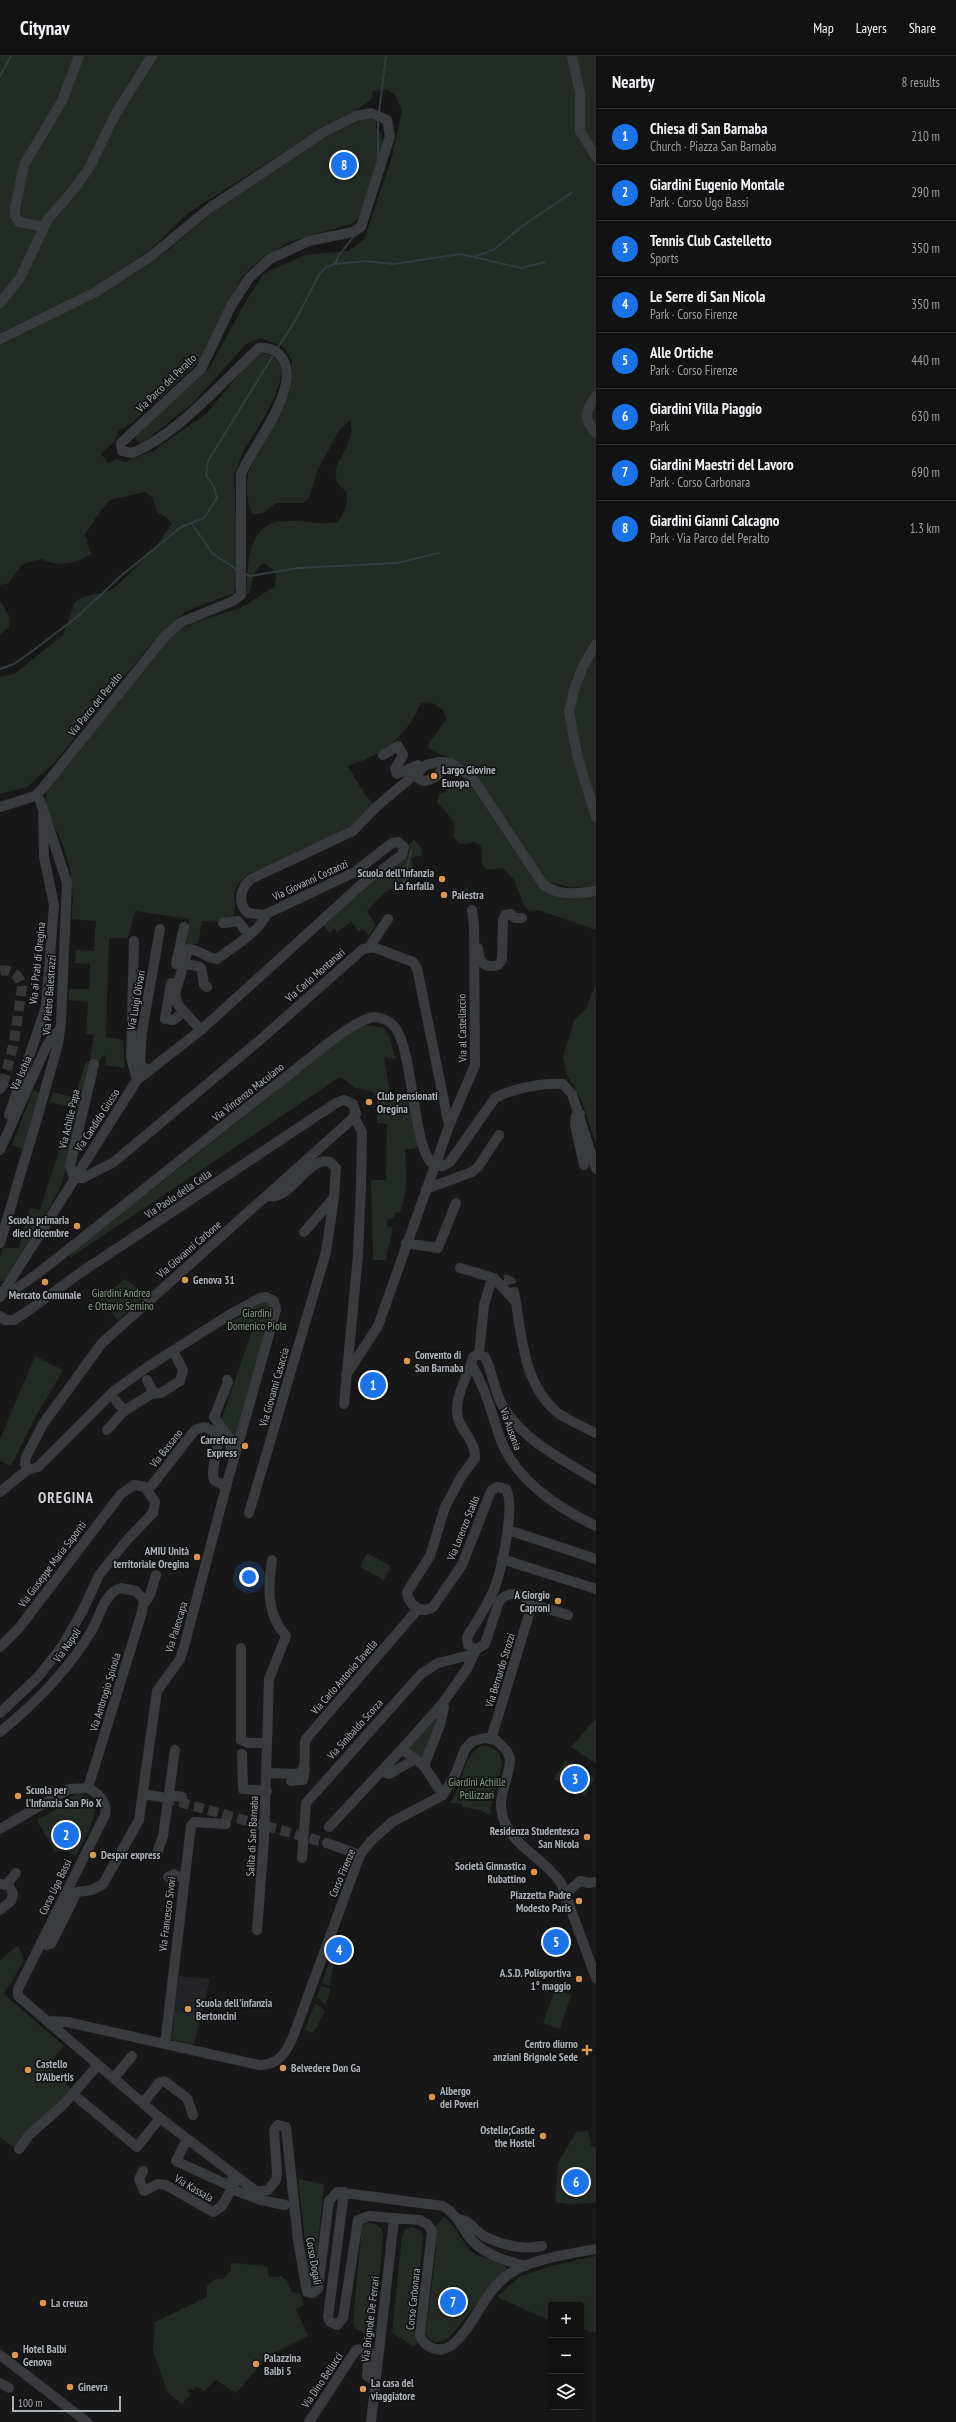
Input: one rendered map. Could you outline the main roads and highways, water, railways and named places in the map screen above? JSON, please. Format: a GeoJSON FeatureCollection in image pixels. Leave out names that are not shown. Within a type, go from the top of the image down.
{"type":"FeatureCollection","features":[{"type":"Feature","properties":{"kind":"waterway"},"geometry":{"type":"LineString","coordinates":[[0,76],[11,56]]}},
{"type":"Feature","properties":{"kind":"waterway"},"geometry":{"type":"LineString","coordinates":[[379,112],[386,56]]}},
{"type":"Feature","properties":{"kind":"waterway"},"geometry":{"type":"LineString","coordinates":[[378,121],[378,158]]}},
{"type":"Feature","properties":{"kind":"waterway"},"geometry":{"type":"LineString","coordinates":[[474,257],[495,249],[521,227],[571,193]]}},
{"type":"Feature","properties":{"kind":"waterway"},"geometry":{"type":"LineString","coordinates":[[335,264],[339,255],[355,235]]}},
{"type":"Feature","properties":{"kind":"waterway"},"geometry":{"type":"LineString","coordinates":[[277,349],[295,321],[319,275],[325,268],[335,264],[364,261],[394,264],[461,254],[521,268],[545,262]]}},
{"type":"Feature","properties":{"kind":"waterway"},"geometry":{"type":"LineString","coordinates":[[0,669],[14,664],[77,617],[122,575],[181,527],[204,518],[217,498],[214,487],[206,475],[208,461],[274,354]]}},
{"type":"Feature","properties":{"kind":"waterway"},"geometry":{"type":"LineString","coordinates":[[192,524],[212,553],[239,571]]}},
{"type":"Feature","properties":{"kind":"waterway"},"geometry":{"type":"LineString","coordinates":[[244,573],[250,576],[298,568],[397,563],[439,553]]}},
{"type":"Feature","properties":{"kind":"waterway"},"geometry":{"type":"LineString","coordinates":[[403,886],[411,851]]}},
{"type":"Feature","properties":{"kind":"tunnel"},"geometry":{"type":"LineString","coordinates":[[0,971],[8,971],[17,976],[20,979],[22,987],[14,1042],[3,1085]]}},
{"type":"Feature","properties":{"kind":"tunnel"},"geometry":{"type":"LineString","coordinates":[[490,1285],[503,1279],[509,1280],[514,1292]]}},
{"type":"Feature","properties":{"kind":"tunnel"},"geometry":{"type":"LineString","coordinates":[[165,1798],[327,1843]]}},
{"type":"Feature","properties":{"kind":"place","name":"Giardini Gianni Calcagno"},"geometry":{"type":"Point","coordinates":[344,165]}},
{"type":"Feature","properties":{"kind":"place","name":"Largo Giovine Europa"},"geometry":{"type":"Point","coordinates":[434,776]}},
{"type":"Feature","properties":{"kind":"place","name":"Scuola dell'Infanzia La farfalla"},"geometry":{"type":"Point","coordinates":[442,879]}},
{"type":"Feature","properties":{"kind":"place","name":"Palestra"},"geometry":{"type":"Point","coordinates":[444,895]}},
{"type":"Feature","properties":{"kind":"place","name":"Club pensionati Oregina"},"geometry":{"type":"Point","coordinates":[369,1102]}},
{"type":"Feature","properties":{"kind":"place","name":"Scuola primaria dieci dicembre"},"geometry":{"type":"Point","coordinates":[77,1226]}},
{"type":"Feature","properties":{"kind":"place","name":"Genova 31"},"geometry":{"type":"Point","coordinates":[185,1280]}},
{"type":"Feature","properties":{"kind":"place","name":"Mercato Comunale"},"geometry":{"type":"Point","coordinates":[45,1282]}},
{"type":"Feature","properties":{"kind":"place","name":"Convento di San Barnaba"},"geometry":{"type":"Point","coordinates":[407,1361]}},
{"type":"Feature","properties":{"kind":"place","name":"Chiesa di San Barnaba"},"geometry":{"type":"Point","coordinates":[373,1385]}},
{"type":"Feature","properties":{"kind":"place","name":"Carrefour Express"},"geometry":{"type":"Point","coordinates":[245,1446]}},
{"type":"Feature","properties":{"kind":"place","name":"AMIU Unità territoriale Oregina"},"geometry":{"type":"Point","coordinates":[197,1557]}},
{"type":"Feature","properties":{"kind":"place","name":"A Giorgio Caproni"},"geometry":{"type":"Point","coordinates":[558,1601]}},
{"type":"Feature","properties":{"kind":"place","name":"Tennis Club Castelletto"},"geometry":{"type":"Point","coordinates":[575,1779]}},
{"type":"Feature","properties":{"kind":"place","name":"Scuola per l'Infanzia San Pio X"},"geometry":{"type":"Point","coordinates":[18,1796]}},
{"type":"Feature","properties":{"kind":"place","name":"Giardini Eugenio Montale"},"geometry":{"type":"Point","coordinates":[66,1835]}},
{"type":"Feature","properties":{"kind":"place","name":"Residenza Studentesca San Nicola"},"geometry":{"type":"Point","coordinates":[587,1837]}},
{"type":"Feature","properties":{"kind":"place","name":"Despar express"},"geometry":{"type":"Point","coordinates":[93,1855]}},
{"type":"Feature","properties":{"kind":"place","name":"Società Ginnastica Rubattino"},"geometry":{"type":"Point","coordinates":[534,1872]}},
{"type":"Feature","properties":{"kind":"place","name":"Piazzetta Padre Modesto Paris"},"geometry":{"type":"Point","coordinates":[579,1901]}},
{"type":"Feature","properties":{"kind":"place","name":"Alle Ortiche"},"geometry":{"type":"Point","coordinates":[556,1942]}},
{"type":"Feature","properties":{"kind":"place","name":"Le Serre di San Nicola"},"geometry":{"type":"Point","coordinates":[339,1950]}},
{"type":"Feature","properties":{"kind":"place","name":"A.S.D. Polisportiva 1° maggio"},"geometry":{"type":"Point","coordinates":[579,1979]}},
{"type":"Feature","properties":{"kind":"place","name":"Scuola dell'infanzia Bertoncini"},"geometry":{"type":"Point","coordinates":[188,2009]}},
{"type":"Feature","properties":{"kind":"place","name":"Centro diurno anziani Brignole Sede"},"geometry":{"type":"Point","coordinates":[587,2050]}},
{"type":"Feature","properties":{"kind":"place","name":"Belvedere Don Ga"},"geometry":{"type":"Point","coordinates":[283,2068]}},
{"type":"Feature","properties":{"kind":"place","name":"Castello D'Albertis"},"geometry":{"type":"Point","coordinates":[28,2070]}},
{"type":"Feature","properties":{"kind":"place","name":"Albergo dei Poveri"},"geometry":{"type":"Point","coordinates":[432,2097]}},
{"type":"Feature","properties":{"kind":"place","name":"Ostello;Castle the Hostel"},"geometry":{"type":"Point","coordinates":[543,2136]}},
{"type":"Feature","properties":{"kind":"place","name":"Giardini Villa Piaggio"},"geometry":{"type":"Point","coordinates":[576,2182]}},
{"type":"Feature","properties":{"kind":"place","name":"Giardini Maestri del Lavoro"},"geometry":{"type":"Point","coordinates":[453,2302]}},
{"type":"Feature","properties":{"kind":"place","name":"La creuza"},"geometry":{"type":"Point","coordinates":[43,2303]}},
{"type":"Feature","properties":{"kind":"place","name":"Hotel Balbi Genova"},"geometry":{"type":"Point","coordinates":[15,2355]}},
{"type":"Feature","properties":{"kind":"place","name":"Palazzina Balbi 5"},"geometry":{"type":"Point","coordinates":[256,2364]}},
{"type":"Feature","properties":{"kind":"place","name":"Ginevra"},"geometry":{"type":"Point","coordinates":[70,2387]}},
{"type":"Feature","properties":{"kind":"place","name":"La casa del viaggiatore"},"geometry":{"type":"Point","coordinates":[363,2389]}},
{"type":"Feature","properties":{"kind":"district","name":"OREGINA"},"geometry":{"type":"Point","coordinates":[66,1497]}},
{"type":"Feature","properties":{"kind":"park label","name":"Giardini Andrea e Ottavio Semino"},"geometry":{"type":"Point","coordinates":[121,1299]}},
{"type":"Feature","properties":{"kind":"park label","name":"Giardini Domenico Piola"},"geometry":{"type":"Point","coordinates":[257,1319]}},
{"type":"Feature","properties":{"kind":"park label","name":"Giardini Achille Pellizzari"},"geometry":{"type":"Point","coordinates":[477,1788]}}]}
